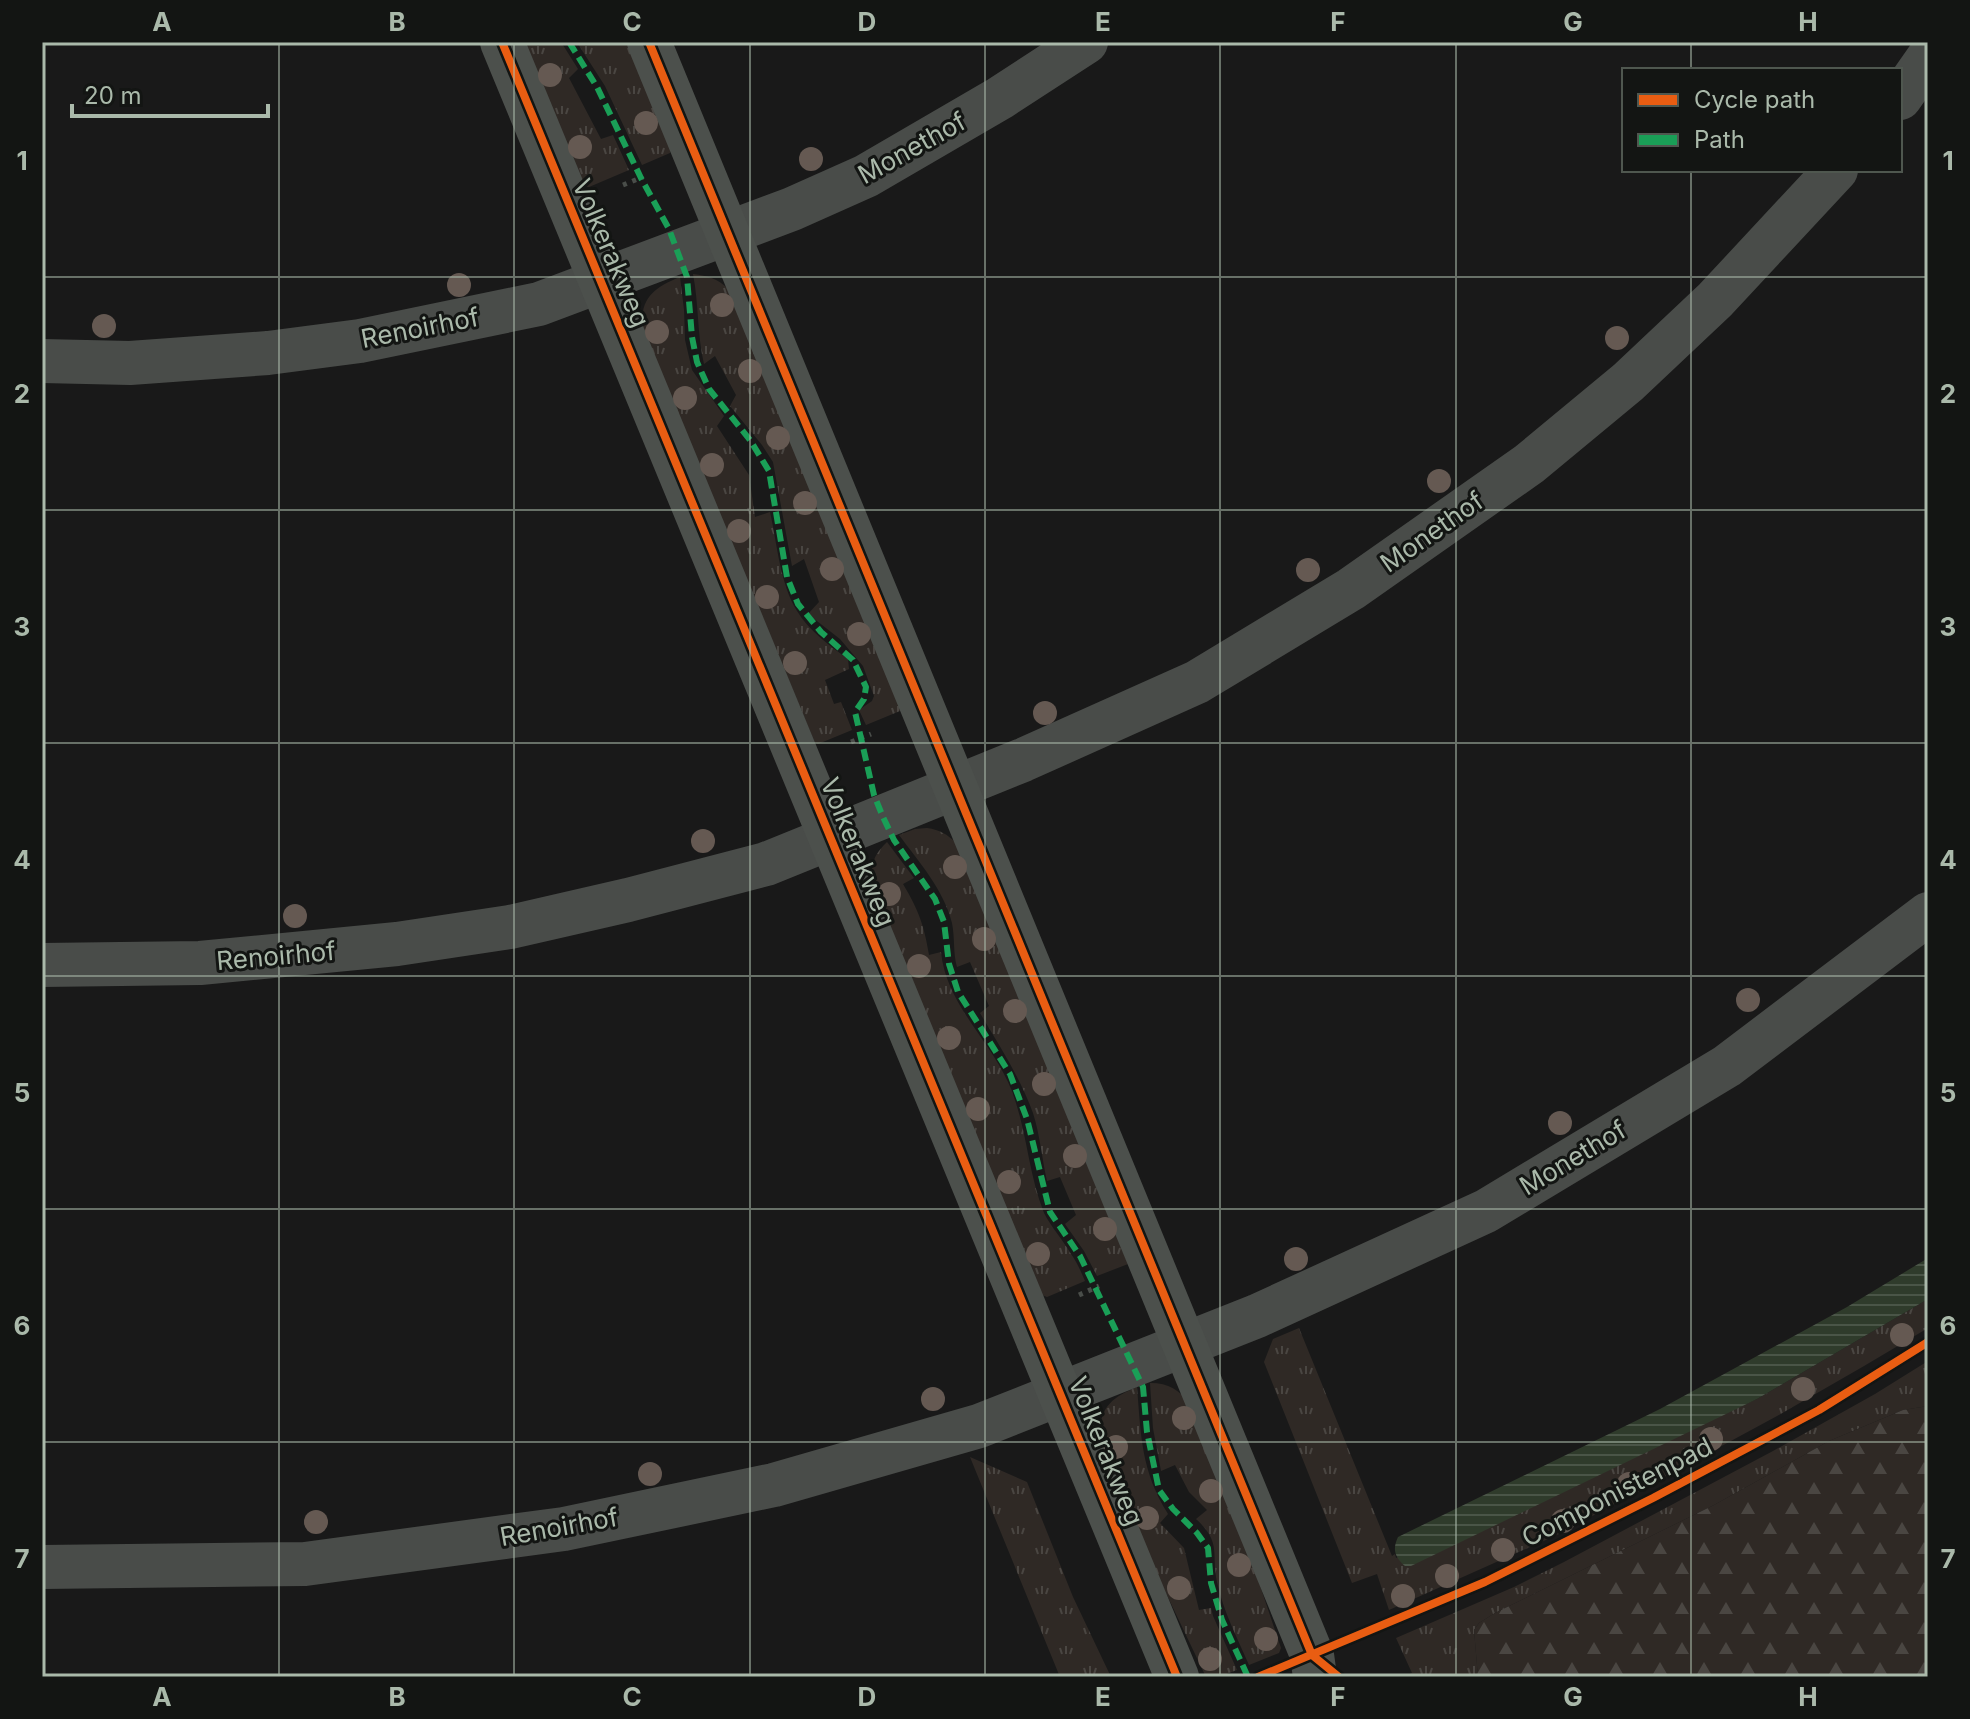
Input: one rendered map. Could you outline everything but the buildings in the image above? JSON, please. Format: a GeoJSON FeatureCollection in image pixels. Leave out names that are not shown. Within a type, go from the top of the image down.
{"type":"FeatureCollection","features":[{"type":"Feature","properties":{"kind":"street","name":"Volkerakweg"},"geometry":{"type":"LineString","coordinates":[[502,42],[1177,1677]]}},
{"type":"Feature","properties":{"kind":"street"},"geometry":{"type":"LineString","coordinates":[[649,42],[1312,1655],[1315,1677]]}},
{"type":"Feature","properties":{"kind":"street","name":"Monethof"},"geometry":{"type":"LineString","coordinates":[[601,281],[792,209],[866,176],[1000,98],[1086,42]]}},
{"type":"Feature","properties":{"kind":"street"},"geometry":{"type":"LineString","coordinates":[[1902,95],[1928,58]]}},
{"type":"Feature","properties":{"kind":"street","name":"Monethof"},"geometry":{"type":"LineString","coordinates":[[831,838],[1023,760],[1197,682],[1351,589],[1529,464],[1628,382],[1715,300],[1834,172]]}},
{"type":"Feature","properties":{"kind":"street","name":"Renoirhof"},"geometry":{"type":"LineString","coordinates":[[42,361],[130,363],[268,353],[360,341],[539,304],[601,281]]}},
{"type":"Feature","properties":{"kind":"street","name":"Renoirhof"},"geometry":{"type":"LineString","coordinates":[[42,965],[200,963],[397,944],[510,927],[766,864],[831,838]]}},
{"type":"Feature","properties":{"kind":"street","name":"Monethof"},"geometry":{"type":"LineString","coordinates":[[1060,1394],[1257,1316],[1486,1211],[1727,1066],[1928,914]]}},
{"type":"Feature","properties":{"kind":"street","name":"Renoirhof"},"geometry":{"type":"LineString","coordinates":[[42,1567],[305,1564],[564,1529],[774,1485],[979,1426],[1060,1394]]}},
{"type":"Feature","properties":{"kind":"path"},"geometry":{"type":"LineString","coordinates":[[570,205],[696,155]]}},
{"type":"Feature","properties":{"kind":"path"},"geometry":{"type":"LineString","coordinates":[[800,762],[924,714]]}},
{"type":"Feature","properties":{"kind":"path"},"geometry":{"type":"LineString","coordinates":[[1028,1316],[1152,1265]]}},
{"type":"Feature","properties":{"kind":"green space"},"geometry":{"type":"Polygon","coordinates":[[[525,42],[561,42],[578,69],[569,78],[601,139],[613,135],[629,170],[589,187],[584,186],[525,42]]]}},
{"type":"Feature","properties":{"kind":"green space"},"geometry":{"type":"Polygon","coordinates":[[[627,42],[671,148],[670,153],[642,165],[605,86],[578,44],[627,42]]]}},
{"type":"Feature","properties":{"kind":"green space"},"geometry":{"type":"Polygon","coordinates":[[[693,274],[712,278],[728,289],[900,711],[866,725],[859,710],[874,696],[863,666],[840,639],[808,614],[819,602],[804,559],[792,566],[773,462],[730,406],[736,395],[715,356],[704,364],[693,274]]]}},
{"type":"Feature","properties":{"kind":"green space"},"geometry":{"type":"Polygon","coordinates":[[[680,277],[685,340],[692,370],[724,416],[717,426],[749,475],[755,517],[770,512],[791,600],[813,631],[848,659],[849,669],[825,680],[834,704],[841,702],[852,730],[818,744],[643,330],[643,310],[650,296],[680,277]]]}},
{"type":"Feature","properties":{"kind":"green space"},"geometry":{"type":"Polygon","coordinates":[[[927,828],[943,833],[956,843],[1128,1264],[1097,1276],[1065,1224],[1076,1215],[1060,1177],[1047,1181],[1028,1100],[980,1013],[989,1006],[970,962],[957,967],[952,923],[943,899],[899,835],[927,828]]]}},
{"type":"Feature","properties":{"kind":"green space"},"geometry":{"type":"Polygon","coordinates":[[[887,842],[914,878],[903,884],[920,918],[929,955],[941,952],[944,970],[959,1004],[1008,1082],[1044,1213],[1085,1281],[1047,1297],[1042,1295],[874,889],[873,863],[887,842]]]}},
{"type":"Feature","properties":{"kind":"green space"},"geometry":{"type":"Polygon","coordinates":[[[1928,1299],[1928,1328],[1864,1366],[1559,1534],[1389,1610],[1377,1574],[1352,1583],[1264,1362],[1273,1339],[1299,1328],[1392,1556],[1395,1554],[1396,1558],[1757,1399],[1928,1299]]]}},
{"type":"Feature","properties":{"kind":"green space"},"geometry":{"type":"Polygon","coordinates":[[[1928,1361],[1928,1406],[1903,1410],[1829,1441],[1714,1505],[1479,1623],[1474,1630],[1478,1677],[1403,1677],[1412,1673],[1396,1638],[1564,1562],[1773,1451],[1928,1361]]]}},
{"type":"Feature","properties":{"kind":"green space"},"geometry":{"type":"Polygon","coordinates":[[[1150,1383],[1173,1388],[1190,1404],[1253,1565],[1281,1648],[1279,1653],[1249,1665],[1220,1593],[1212,1542],[1196,1519],[1207,1510],[1189,1492],[1175,1465],[1161,1471],[1153,1428],[1150,1383]]]}},
{"type":"Feature","properties":{"kind":"green space"},"geometry":{"type":"Polygon","coordinates":[[[1137,1387],[1147,1468],[1168,1514],[1160,1523],[1184,1548],[1199,1610],[1211,1608],[1237,1670],[1218,1677],[1206,1677],[1154,1568],[1100,1436],[1102,1418],[1109,1404],[1137,1387]]]}},
{"type":"Feature","properties":{"kind":"green space"},"geometry":{"type":"Polygon","coordinates":[[[1928,1406],[1928,1677],[1478,1677],[1474,1630],[1495,1613],[1714,1505],[1829,1441],[1903,1410],[1928,1406]]]}},
{"type":"Feature","properties":{"kind":"green space"},"geometry":{"type":"Polygon","coordinates":[[[970,1457],[1027,1482],[1073,1597],[1111,1677],[1060,1677],[970,1457]]]}},
{"type":"Feature","properties":{"kind":"shaded area"},"geometry":{"type":"Polygon","coordinates":[[[1928,1258],[1928,1299],[1757,1399],[1411,1566],[1405,1566],[1397,1556],[1395,1546],[1398,1537],[1660,1409],[1847,1307],[1928,1258]]]}},
{"type":"Feature","properties":{"kind":"marked path"},"geometry":{"type":"LineString","coordinates":[[569,42],[597,87],[669,229],[687,277],[692,337],[697,362],[709,389],[750,440],[769,471],[787,577],[798,604],[821,632],[853,660],[866,687],[864,699],[855,712],[874,795],[894,840],[935,899],[944,922],[949,964],[958,992],[1010,1074],[1027,1119],[1050,1212],[1080,1256],[1143,1387],[1147,1432],[1159,1490],[1208,1548],[1211,1583],[1222,1620],[1248,1677]]}},
{"type":"Feature","properties":{"kind":"cycle path"},"geometry":{"type":"LineString","coordinates":[[502,42],[1177,1677]]}},
{"type":"Feature","properties":{"kind":"cycle path"},"geometry":{"type":"LineString","coordinates":[[649,42],[1312,1655],[1339,1677]]}},
{"type":"Feature","properties":{"kind":"cycle path","name":"Componistenpad"},"geometry":{"type":"LineString","coordinates":[[1258,1677],[1485,1582],[1819,1410],[1928,1342]]}}]}
